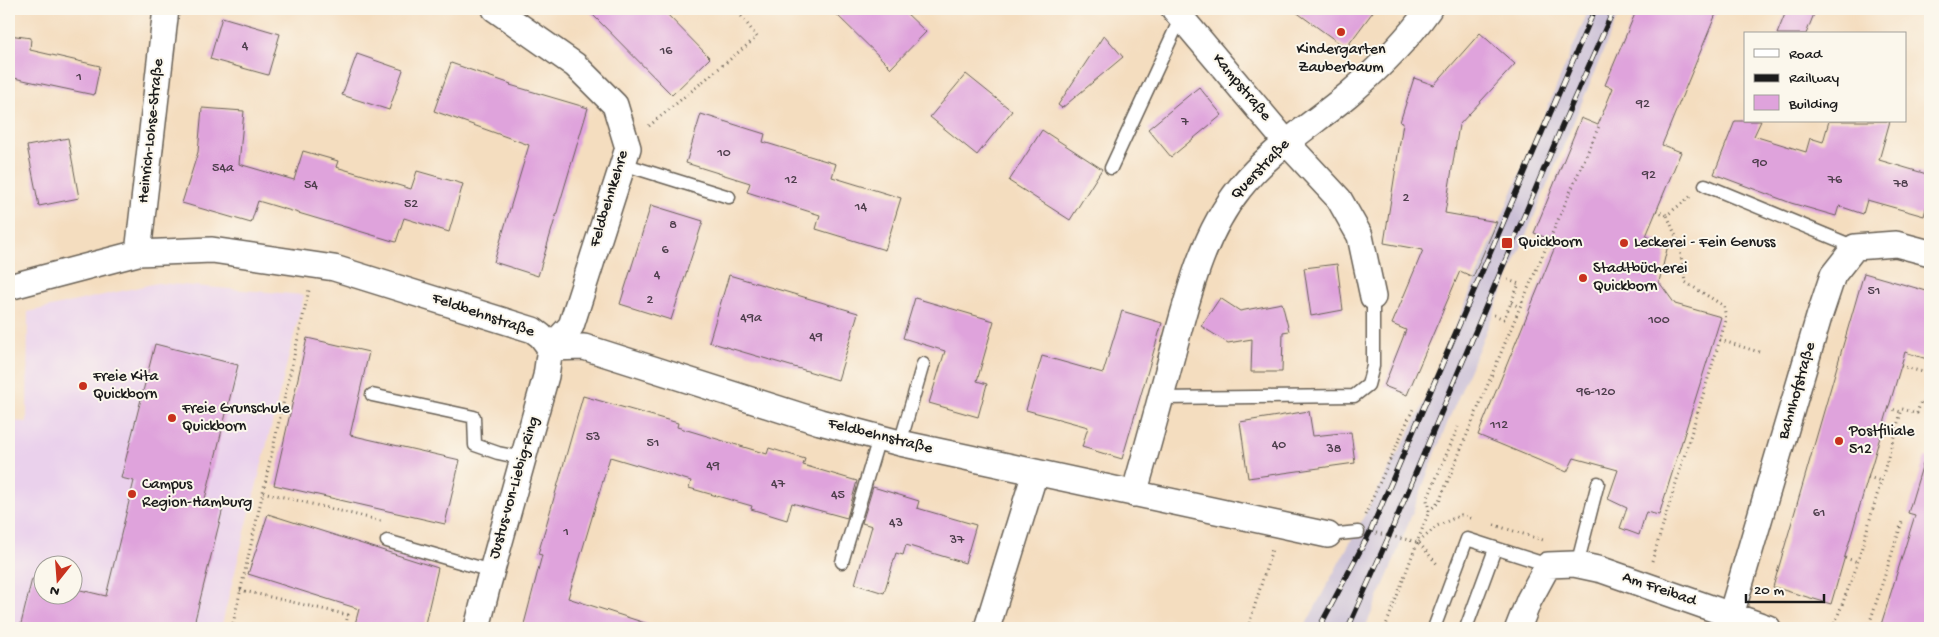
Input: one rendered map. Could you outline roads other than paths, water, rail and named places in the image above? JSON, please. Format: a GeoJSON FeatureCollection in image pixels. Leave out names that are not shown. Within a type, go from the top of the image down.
{"type":"FeatureCollection","features":[{"type":"Feature","properties":{"kind":"street","name":"Heinrich-Lohse-Straße"},"geometry":{"type":"LineString","coordinates":[[138,253],[166,9]]}},
{"type":"Feature","properties":{"kind":"street","name":"Feldbehnkehre"},"geometry":{"type":"LineString","coordinates":[[494,9],[574,64],[615,105],[625,154],[571,326],[550,348]]}},
{"type":"Feature","properties":{"kind":"street","name":"Querstraße"},"geometry":{"type":"LineString","coordinates":[[1134,494],[1188,297],[1203,252],[1218,221],[1240,188],[1286,142],[1350,94],[1411,34],[1429,9]]}},
{"type":"Feature","properties":{"kind":"street","name":"Kampstraße"},"geometry":{"type":"LineString","coordinates":[[1178,13],[1286,142],[1339,199],[1360,236],[1373,297]]}},
{"type":"Feature","properties":{"kind":"street"},"geometry":{"type":"LineString","coordinates":[[1854,247],[1896,244],[1930,253]]}},
{"type":"Feature","properties":{"kind":"street","name":"Bahnhofstraße"},"geometry":{"type":"LineString","coordinates":[[1731,615],[1822,308],[1834,275],[1854,247]]}},
{"type":"Feature","properties":{"kind":"street","name":"Feldbehnstraße"},"geometry":{"type":"LineString","coordinates":[[9,287],[138,253],[212,250],[334,268],[533,330],[541,336],[550,348],[584,347],[820,422],[890,441],[1328,535]]}},
{"type":"Feature","properties":{"kind":"street","name":"Justus-von-Liebig-Ring"},"geometry":{"type":"LineString","coordinates":[[477,628],[522,458],[549,366],[550,348]]}},
{"type":"Feature","properties":{"kind":"street"},"geometry":{"type":"LineString","coordinates":[[987,628],[1035,473]]}},
{"type":"Feature","properties":{"kind":"street"},"geometry":{"type":"LineString","coordinates":[[1518,628],[1529,600],[1548,565]]}},
{"type":"Feature","properties":{"kind":"street","name":"Am Freibad"},"geometry":{"type":"LineString","coordinates":[[1548,565],[1577,565],[1602,570],[1768,628]]}},
{"type":"Feature","properties":{"kind":"lane"},"geometry":{"type":"LineString","coordinates":[[1111,168],[1178,13]]}},
{"type":"Feature","properties":{"kind":"lane"},"geometry":{"type":"LineString","coordinates":[[625,154],[729,196]]}},
{"type":"Feature","properties":{"kind":"lane"},"geometry":{"type":"LineString","coordinates":[[1705,185],[1854,247]]}},
{"type":"Feature","properties":{"kind":"lane"},"geometry":{"type":"LineString","coordinates":[[1160,398],[1354,396],[1368,385],[1372,366],[1373,297]]}},
{"type":"Feature","properties":{"kind":"lane"},"geometry":{"type":"LineString","coordinates":[[842,562],[923,364]]}},
{"type":"Feature","properties":{"kind":"lane"},"geometry":{"type":"LineString","coordinates":[[372,395],[474,417],[475,445],[498,453],[522,458]]}},
{"type":"Feature","properties":{"kind":"lane"},"geometry":{"type":"LineString","coordinates":[[1577,565],[1598,483]]}},
{"type":"Feature","properties":{"kind":"lane"},"geometry":{"type":"LineString","coordinates":[[1328,535],[1364,532]]}},
{"type":"Feature","properties":{"kind":"lane"},"geometry":{"type":"LineString","coordinates":[[1434,628],[1467,539],[1548,565]]}},
{"type":"Feature","properties":{"kind":"lane"},"geometry":{"type":"LineString","coordinates":[[388,541],[491,571]]}},
{"type":"Feature","properties":{"kind":"lane"},"geometry":{"type":"LineString","coordinates":[[1466,628],[1495,549]]}},
{"type":"Feature","properties":{"kind":"railway"},"geometry":{"type":"LineString","coordinates":[[1319,628],[1370,532],[1595,9]]}},
{"type":"Feature","properties":{"kind":"railway"},"geometry":{"type":"LineString","coordinates":[[1348,628],[1614,9]]}},
{"type":"Feature","properties":{"kind":"place","name":"Kindergarten Zauberbaum"},"geometry":{"type":"Point","coordinates":[1341,32]}},
{"type":"Feature","properties":{"kind":"place","name":"Quickborn"},"geometry":{"type":"Point","coordinates":[1507,243]}},
{"type":"Feature","properties":{"kind":"place","name":"Leckerei - Fein Genuss"},"geometry":{"type":"Point","coordinates":[1624,243]}},
{"type":"Feature","properties":{"kind":"place","name":"Stadtbücherei Quickborn"},"geometry":{"type":"Point","coordinates":[1583,278]}},
{"type":"Feature","properties":{"kind":"place","name":"Freie Kita Quickborn"},"geometry":{"type":"Point","coordinates":[83,386]}},
{"type":"Feature","properties":{"kind":"place","name":"Freie Grunschule Quickborn"},"geometry":{"type":"Point","coordinates":[172,418]}},
{"type":"Feature","properties":{"kind":"place","name":"Postfiliale 512"},"geometry":{"type":"Point","coordinates":[1839,441]}},
{"type":"Feature","properties":{"kind":"place","name":"Campus Region-Hamburg"},"geometry":{"type":"Point","coordinates":[132,494]}}]}
